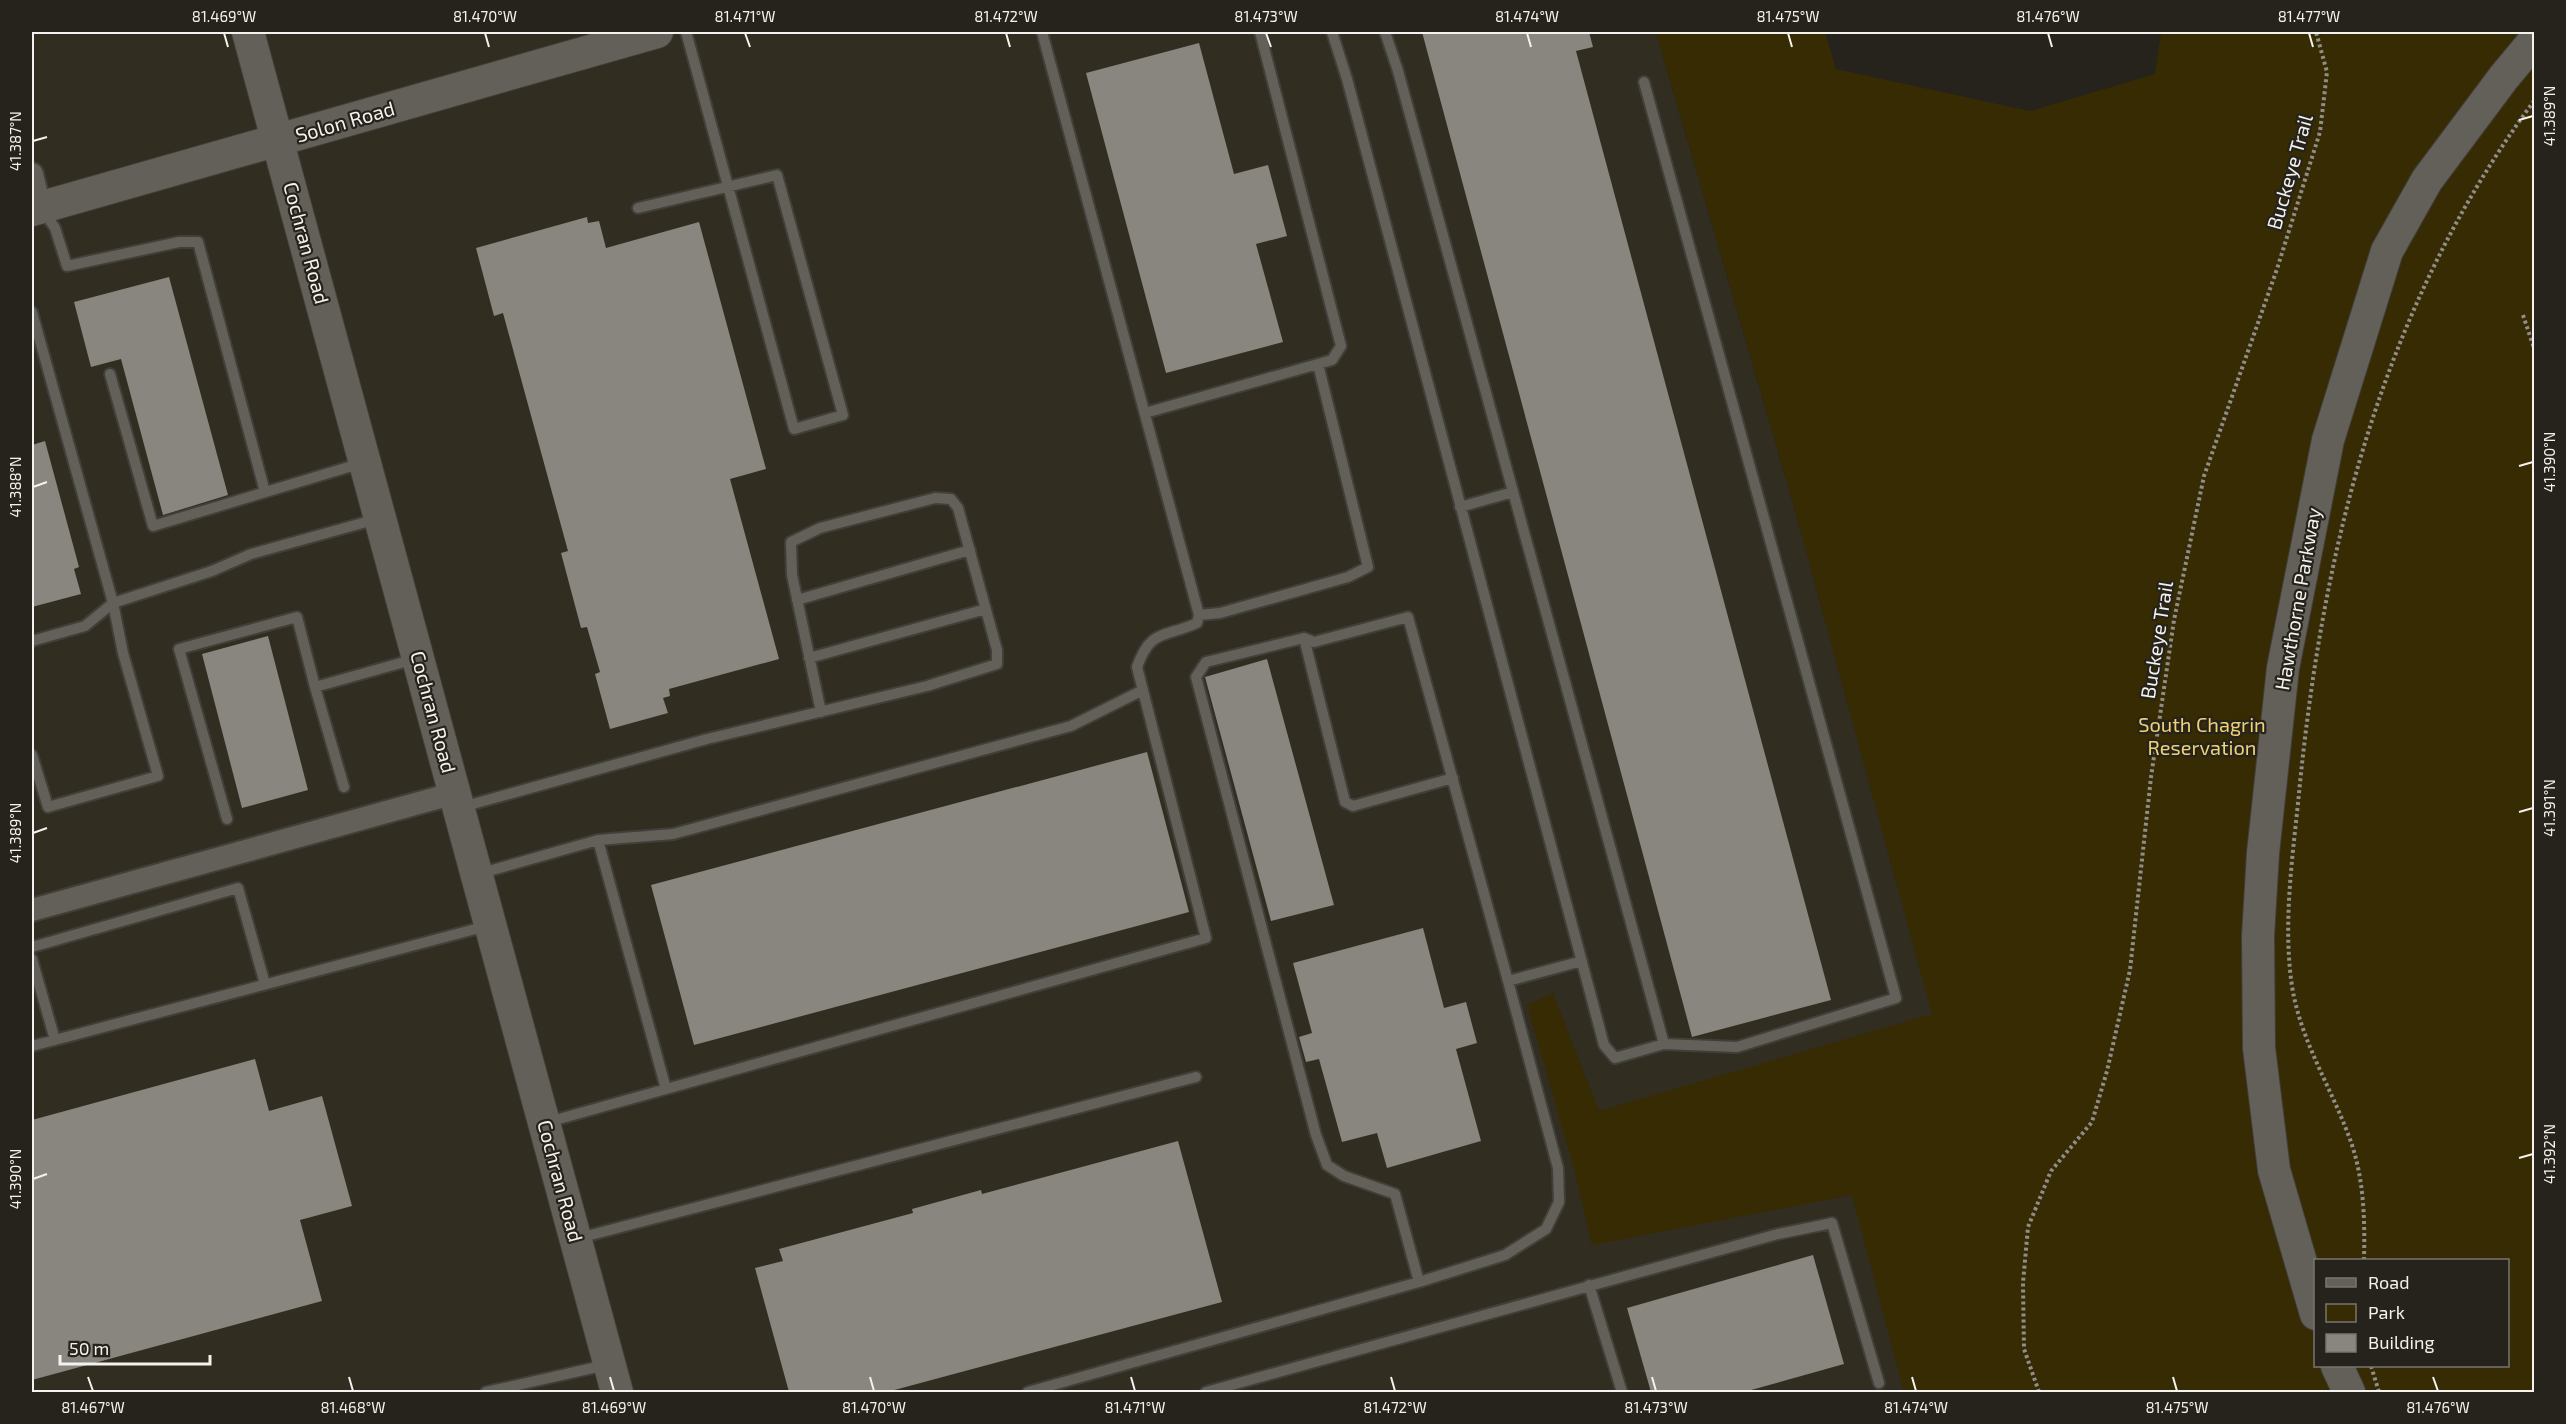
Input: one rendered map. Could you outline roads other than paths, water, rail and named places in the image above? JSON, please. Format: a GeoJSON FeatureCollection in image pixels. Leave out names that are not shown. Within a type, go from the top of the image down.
{"type":"FeatureCollection","features":[{"type":"Feature","properties":{"kind":"street","name":"Cochran Road"},"geometry":{"type":"LineString","coordinates":[[248,32],[613,1378]]}},
{"type":"Feature","properties":{"kind":"street","name":"Solon Road"},"geometry":{"type":"LineString","coordinates":[[36,209],[278,142],[657,32]]}},
{"type":"Feature","properties":{"kind":"street","name":"Hawthorne Parkway"},"geometry":{"type":"LineString","coordinates":[[2314,1307],[2274,1170],[2259,1048],[2258,936],[2263,853],[2283,668],[2328,440],[2387,251],[2427,180],[2504,77],[2535,41]]}},
{"type":"Feature","properties":{"kind":"street"},"geometry":{"type":"LineString","coordinates":[[32,174],[36,209]]}},
{"type":"Feature","properties":{"kind":"street"},"geometry":{"type":"LineString","coordinates":[[32,910],[457,801]]}},
{"type":"Feature","properties":{"kind":"street"},"geometry":{"type":"LineString","coordinates":[[2338,1367],[2349,1392]]}},
{"type":"Feature","properties":{"kind":"lane"},"geometry":{"type":"LineString","coordinates":[[638,208],[728,186],[777,175],[843,415],[794,429],[728,186],[686,32]]}},
{"type":"Feature","properties":{"kind":"lane"},"geometry":{"type":"LineString","coordinates":[[544,1123],[1206,938],[1137,668],[1144,647],[1157,636],[1197,623],[1199,615],[1045,32]]}},
{"type":"Feature","properties":{"kind":"lane"},"geometry":{"type":"LineString","coordinates":[[1145,413],[1332,360],[1341,346],[1260,32]]}},
{"type":"Feature","properties":{"kind":"lane"},"geometry":{"type":"LineString","coordinates":[[1332,32],[1347,79],[1604,1045],[1615,1058],[1664,1044],[1737,1047],[1896,998],[1644,82]]}},
{"type":"Feature","properties":{"kind":"lane"},"geometry":{"type":"LineString","coordinates":[[1385,32],[1398,71],[1664,1044]]}},
{"type":"Feature","properties":{"kind":"lane"},"geometry":{"type":"LineString","coordinates":[[36,209],[55,228],[67,267],[179,242],[198,242],[265,492]]}},
{"type":"Feature","properties":{"kind":"lane"},"geometry":{"type":"LineString","coordinates":[[32,312],[113,603],[123,653],[158,776],[48,807],[32,755]]}},
{"type":"Feature","properties":{"kind":"lane"},"geometry":{"type":"LineString","coordinates":[[1199,615],[1220,614],[1348,577],[1368,567],[1318,364]]}},
{"type":"Feature","properties":{"kind":"lane"},"geometry":{"type":"LineString","coordinates":[[110,375],[153,526],[365,462]]}},
{"type":"Feature","properties":{"kind":"lane"},"geometry":{"type":"LineString","coordinates":[[1460,507],[1513,492]]}},
{"type":"Feature","properties":{"kind":"lane"},"geometry":{"type":"LineString","coordinates":[[457,801],[707,739],[821,712],[927,686],[998,664],[997,650],[958,507],[951,499],[935,498],[820,528],[791,542],[792,575],[821,712]]}},
{"type":"Feature","properties":{"kind":"lane"},"geometry":{"type":"LineString","coordinates":[[32,641],[85,626],[113,603],[212,570],[251,554],[380,518]]}},
{"type":"Feature","properties":{"kind":"lane"},"geometry":{"type":"LineString","coordinates":[[797,600],[970,550]]}},
{"type":"Feature","properties":{"kind":"lane"},"geometry":{"type":"LineString","coordinates":[[809,658],[986,609]]}},
{"type":"Feature","properties":{"kind":"lane"},"geometry":{"type":"LineString","coordinates":[[227,819],[179,649],[297,617],[344,788]]}},
{"type":"Feature","properties":{"kind":"lane"},"geometry":{"type":"LineString","coordinates":[[1028,1392],[1419,1282],[1505,1256],[1546,1229],[1559,1202],[1558,1168],[1408,617],[1314,642],[1304,638],[1206,662],[1196,677],[1316,1135],[1327,1165],[1344,1176],[1395,1194],[1419,1282]]}},
{"type":"Feature","properties":{"kind":"lane"},"geometry":{"type":"LineString","coordinates":[[1304,638],[1345,802],[1353,806],[1453,778]]}},
{"type":"Feature","properties":{"kind":"lane"},"geometry":{"type":"LineString","coordinates":[[315,687],[418,658]]}},
{"type":"Feature","properties":{"kind":"lane"},"geometry":{"type":"LineString","coordinates":[[477,874],[598,840],[673,834],[1071,726],[1143,690]]}},
{"type":"Feature","properties":{"kind":"lane"},"geometry":{"type":"LineString","coordinates":[[598,840],[666,1089]]}},
{"type":"Feature","properties":{"kind":"lane"},"geometry":{"type":"LineString","coordinates":[[32,947],[238,888],[265,984]]}},
{"type":"Feature","properties":{"kind":"lane"},"geometry":{"type":"LineString","coordinates":[[32,1046],[490,925]]}},
{"type":"Feature","properties":{"kind":"lane"},"geometry":{"type":"LineString","coordinates":[[32,959],[55,1040]]}},
{"type":"Feature","properties":{"kind":"lane"},"geometry":{"type":"LineString","coordinates":[[1508,981],[1582,962]]}},
{"type":"Feature","properties":{"kind":"lane"},"geometry":{"type":"LineString","coordinates":[[576,1239],[1196,1077]]}},
{"type":"Feature","properties":{"kind":"lane"},"geometry":{"type":"LineString","coordinates":[[1206,1392],[1345,1356],[1778,1233],[1833,1223],[1879,1383]]}},
{"type":"Feature","properties":{"kind":"lane"},"geometry":{"type":"LineString","coordinates":[[1589,1285],[1622,1392]]}},
{"type":"Feature","properties":{"kind":"lane"},"geometry":{"type":"LineString","coordinates":[[486,1392],[613,1378]]}},
{"type":"Feature","properties":{"kind":"park label","name":"South Chagrin Reservation"},"geometry":{"type":"Point","coordinates":[2202,736]}}]}
